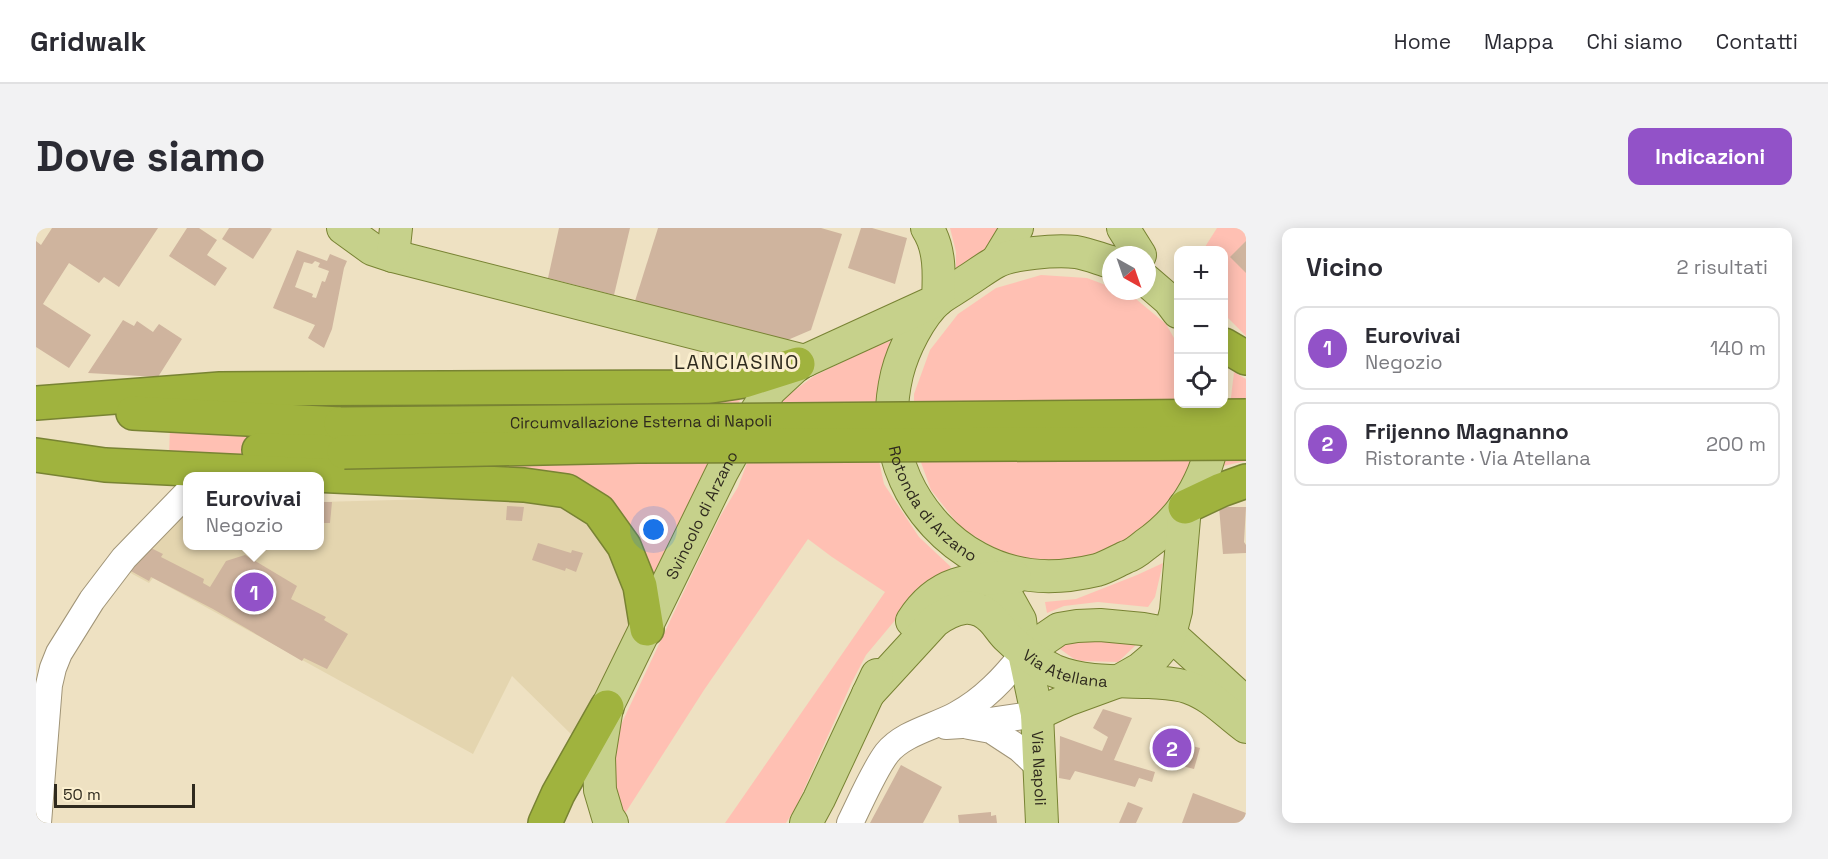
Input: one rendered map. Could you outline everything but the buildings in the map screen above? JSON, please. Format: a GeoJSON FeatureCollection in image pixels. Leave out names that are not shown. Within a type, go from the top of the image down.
{"type":"FeatureCollection","features":[{"type":"Feature","properties":{"kind":"highway"},"geometry":{"type":"LineString","coordinates":[[1228,347],[1246,358]]}},
{"type":"Feature","properties":{"kind":"highway"},"geometry":{"type":"LineString","coordinates":[[36,405],[220,388],[705,387],[744,381],[802,362]]}},
{"type":"Feature","properties":{"kind":"highway","name":"Circumvallazione Esterna di Napoli"},"geometry":{"type":"LineString","coordinates":[[36,405],[342,438],[638,446],[1246,443]]}},
{"type":"Feature","properties":{"kind":"highway","name":"Circumvallazione Esterna di Napoli"},"geometry":{"type":"LineString","coordinates":[[36,438],[204,448],[342,438],[1246,416]]}},
{"type":"Feature","properties":{"kind":"highway"},"geometry":{"type":"LineString","coordinates":[[36,455],[183,477]]}},
{"type":"Feature","properties":{"kind":"highway"},"geometry":{"type":"LineString","coordinates":[[324,482],[524,485],[567,491],[599,511],[624,546],[640,586],[647,628]]}},
{"type":"Feature","properties":{"kind":"highway"},"geometry":{"type":"LineString","coordinates":[[1185,507],[1221,490],[1246,482]]}},
{"type":"Feature","properties":{"kind":"highway"},"geometry":{"type":"LineString","coordinates":[[545,823],[558,794],[607,707]]}},
{"type":"Feature","properties":{"kind":"main road"},"geometry":{"type":"LineString","coordinates":[[344,228],[372,249],[394,242],[802,362]]}},
{"type":"Feature","properties":{"kind":"main road"},"geometry":{"type":"LineString","coordinates":[[927,228],[937,257],[938,300]]}},
{"type":"Feature","properties":{"kind":"main road"},"geometry":{"type":"LineString","coordinates":[[997,261],[1017,228]]}},
{"type":"Feature","properties":{"kind":"main road"},"geometry":{"type":"LineString","coordinates":[[1123,228],[1134,246]]}},
{"type":"Feature","properties":{"kind":"main road","name":"Rotonda di Arzano"},"geometry":{"type":"LineString","coordinates":[[1102,259],[1076,252],[1036,252],[997,261],[938,300],[916,328],[901,359],[892,393],[892,428],[899,462],[913,495],[933,523],[982,568],[1009,570],[1030,575],[1061,575],[1097,570],[1131,556],[1161,535],[1185,507],[1204,474],[1214,437],[1215,408]]}},
{"type":"Feature","properties":{"kind":"main road"},"geometry":{"type":"LineString","coordinates":[[1156,282],[1165,298]]}},
{"type":"Feature","properties":{"kind":"main road","name":"Svincolo di Arzano"},"geometry":{"type":"LineString","coordinates":[[610,820],[600,790],[599,757],[607,707],[722,472],[752,418],[770,390],[802,362],[938,300]]}},
{"type":"Feature","properties":{"kind":"main road"},"geometry":{"type":"LineString","coordinates":[[1185,507],[1180,578],[1176,611],[1170,634],[1246,703]]}},
{"type":"Feature","properties":{"kind":"main road"},"geometry":{"type":"LineString","coordinates":[[806,823],[884,663],[919,609],[930,598],[944,589],[978,579],[982,568],[1006,596],[1020,620],[1024,653]]}},
{"type":"Feature","properties":{"kind":"main road"},"geometry":{"type":"LineString","coordinates":[[868,694],[935,621],[959,608],[971,607],[982,611],[1024,653]]}},
{"type":"Feature","properties":{"kind":"main road","name":"Via Atellana"},"geometry":{"type":"LineString","coordinates":[[1037,714],[1119,681],[1140,669],[1153,658],[1170,634],[1100,625],[1059,629],[1024,653],[1046,666],[1072,676],[1119,681],[1167,683],[1189,687],[1203,694],[1246,727]]}},
{"type":"Feature","properties":{"kind":"main road","name":"Via Napoli"},"geometry":{"type":"LineString","coordinates":[[1024,653],[1037,714],[1042,823]]}},
{"type":"Feature","properties":{"kind":"street"},"geometry":{"type":"LineString","coordinates":[[38,823],[49,685],[53,668],[92,600],[124,558],[183,497]]}},
{"type":"Feature","properties":{"kind":"street"},"geometry":{"type":"LineString","coordinates":[[850,823],[887,753],[898,743],[958,714],[987,695],[1024,653]]}},
{"type":"Feature","properties":{"kind":"street"},"geometry":{"type":"LineString","coordinates":[[933,726],[962,725],[1037,714]]}},
{"type":"Feature","properties":{"kind":"street"},"geometry":{"type":"LineString","coordinates":[[962,725],[991,730],[1020,749],[1039,767]]}},
{"type":"Feature","properties":{"kind":"shaded area"},"geometry":{"type":"Polygon","coordinates":[[[950,228],[1009,228],[985,253],[958,270],[950,228]]]}},
{"type":"Feature","properties":{"kind":"shaded area"},"geometry":{"type":"Polygon","coordinates":[[[1217,228],[1246,228],[1246,336],[1228,318],[1228,246],[1206,246],[1217,228]]]}},
{"type":"Feature","properties":{"kind":"shaded area"},"geometry":{"type":"Polygon","coordinates":[[[1041,275],[1087,278],[1102,284],[1102,300],[1137,300],[1166,324],[1174,338],[1174,408],[1179,408],[1196,455],[1177,497],[1144,533],[1100,556],[1052,563],[1003,553],[961,528],[931,490],[914,443],[914,394],[930,350],[958,314],[996,288],[1041,275]]]}},
{"type":"Feature","properties":{"kind":"shaded area"},"geometry":{"type":"Polygon","coordinates":[[[899,339],[878,456],[884,484],[919,537],[951,567],[907,606],[866,655],[797,805],[786,823],[725,823],[885,592],[808,539],[704,690],[624,815],[615,793],[611,772],[618,731],[721,515],[738,487],[750,455],[775,410],[787,396],[814,376],[880,344],[899,339]]]}},
{"type":"Feature","properties":{"kind":"shaded area"},"geometry":{"type":"Polygon","coordinates":[[[1234,372],[1246,379],[1246,461],[1223,466],[1234,372]]]}},
{"type":"Feature","properties":{"kind":"shaded area"},"geometry":{"type":"Polygon","coordinates":[[[743,394],[652,582],[606,506],[169,455],[171,399],[743,394]]]}},
{"type":"Feature","properties":{"kind":"shaded area"},"geometry":{"type":"Polygon","coordinates":[[[508,497],[564,507],[609,540],[629,580],[631,620],[575,738],[512,676],[473,754],[153,578],[149,583],[125,570],[183,508],[183,550],[324,550],[324,502],[508,497]]]}},
{"type":"Feature","properties":{"kind":"shaded area"},"geometry":{"type":"Polygon","coordinates":[[[1163,563],[1155,597],[1148,607],[1098,602],[1064,606],[1047,613],[1045,602],[1076,599],[1163,563]]]}},
{"type":"Feature","properties":{"kind":"shaded area"},"geometry":{"type":"Polygon","coordinates":[[[1061,639],[1139,642],[1118,662],[1082,661],[1074,659],[1056,646],[1061,639]]]}},
{"type":"Feature","properties":{"kind":"place","name":"Eurovivai"},"geometry":{"type":"Point","coordinates":[254,592]}},
{"type":"Feature","properties":{"kind":"place","name":"Frijenno Magnanno"},"geometry":{"type":"Point","coordinates":[1172,748]}},
{"type":"Feature","properties":{"kind":"district","name":"LANCIASINO"},"geometry":{"type":"Point","coordinates":[737,362]}}]}
